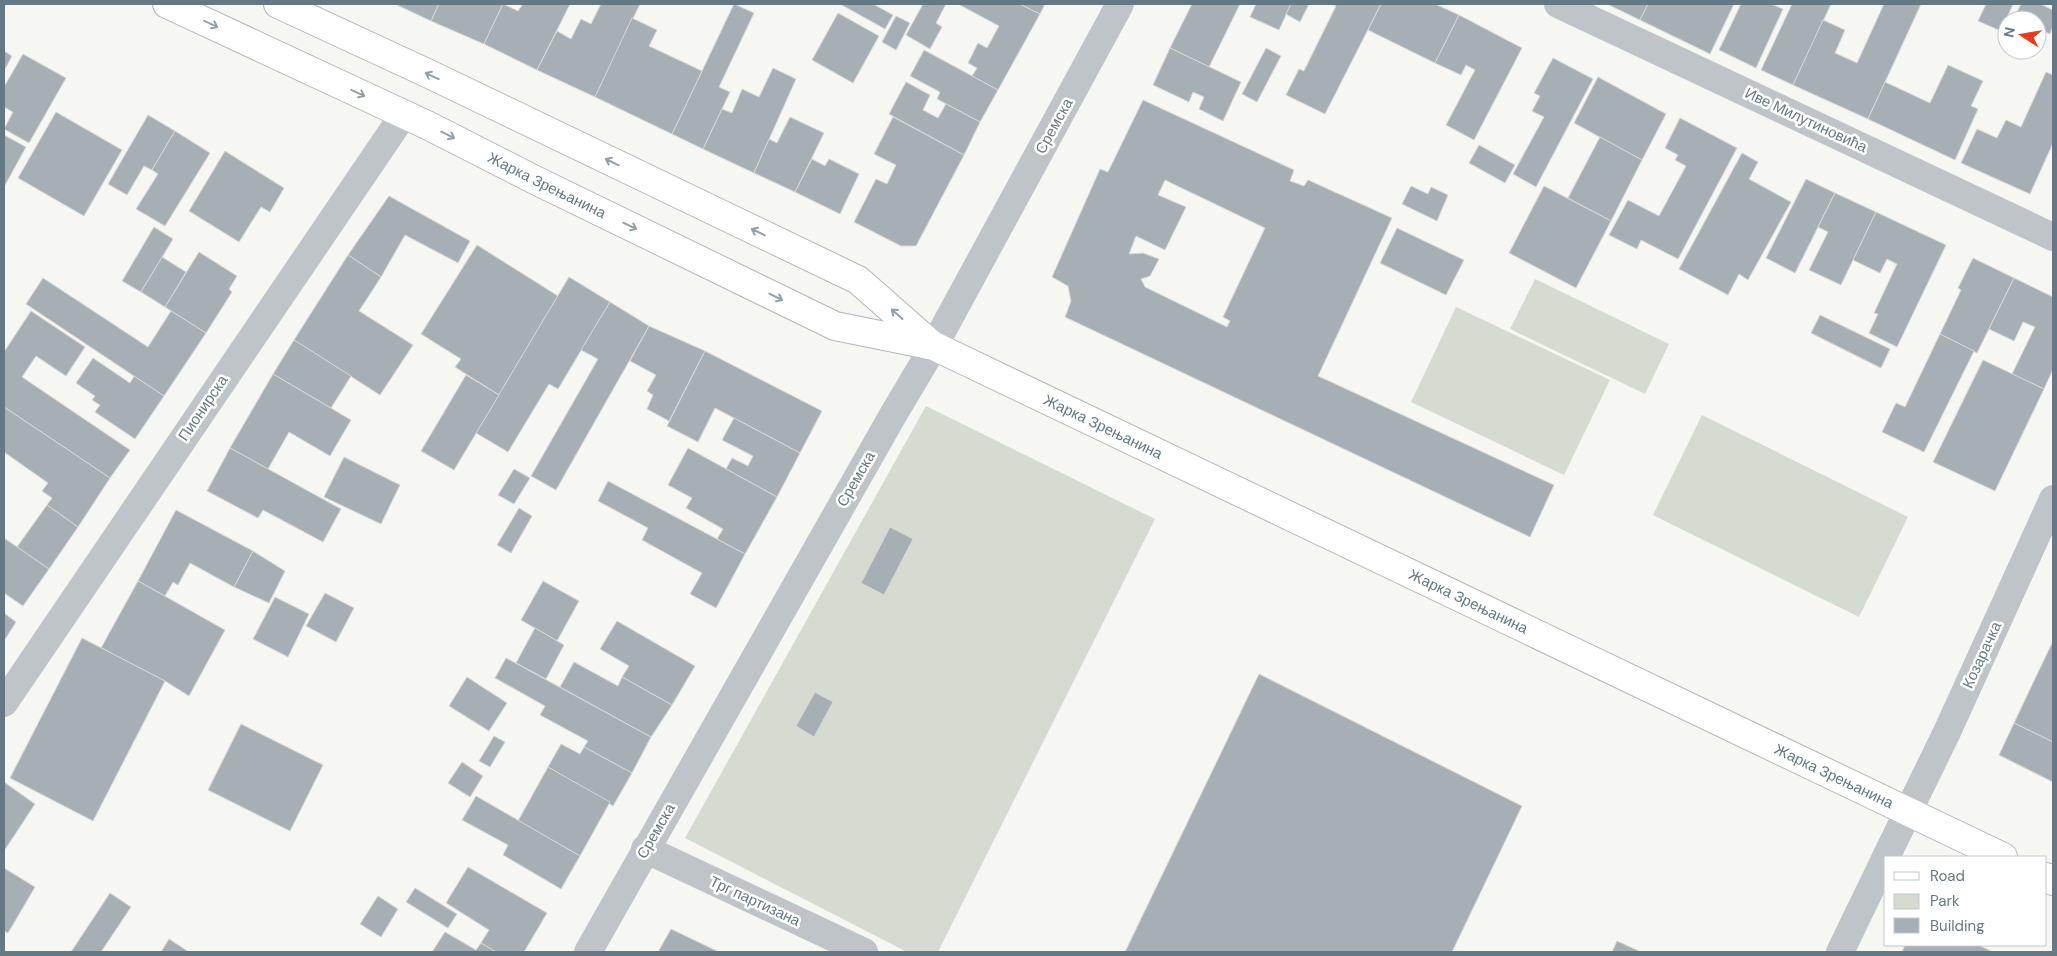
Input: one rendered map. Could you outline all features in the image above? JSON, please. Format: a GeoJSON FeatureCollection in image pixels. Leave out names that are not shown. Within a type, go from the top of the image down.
{"type":"FeatureCollection","features":[{"type":"Feature","properties":{"kind":"main road","name":"Жарка Зрењанина"},"geometry":{"type":"LineString","coordinates":[[167,4],[404,114],[835,326],[934,346],[2001,856]]}},
{"type":"Feature","properties":{"kind":"main road","name":"Жарка Зрењанина"},"geometry":{"type":"LineString","coordinates":[[278,4],[435,77],[858,280],[934,346]]}},
{"type":"Feature","properties":{"kind":"street","name":"Сремска"},"geometry":{"type":"LineString","coordinates":[[588,952],[888,423],[934,346],[1120,4]]}},
{"type":"Feature","properties":{"kind":"street","name":"Иве Милутиновића"},"geometry":{"type":"LineString","coordinates":[[1558,4],[2053,237]]}},
{"type":"Feature","properties":{"kind":"street","name":"Пионирска"},"geometry":{"type":"LineString","coordinates":[[4,703],[404,114]]}},
{"type":"Feature","properties":{"kind":"street","name":"Козарачка"},"geometry":{"type":"LineString","coordinates":[[1886,856],[2053,499]]}},
{"type":"Feature","properties":{"kind":"street","name":"Трг партизана"},"geometry":{"type":"LineString","coordinates":[[645,849],[864,952]]}},
{"type":"Feature","properties":{"kind":"street","name":"Козарачка"},"geometry":{"type":"LineString","coordinates":[[1840,952],[1884,861]]}},
{"type":"Feature","properties":{"kind":"green space"},"geometry":{"type":"Polygon","coordinates":[[[1535,279],[1669,344],[1645,394],[1510,329],[1535,279]]]}},
{"type":"Feature","properties":{"kind":"green space"},"geometry":{"type":"Polygon","coordinates":[[[1456,307],[1610,380],[1564,475],[1411,402],[1456,307]]]}},
{"type":"Feature","properties":{"kind":"green space"},"geometry":{"type":"Polygon","coordinates":[[[926,406],[1155,519],[938,952],[907,952],[685,838],[926,406]]]}},
{"type":"Feature","properties":{"kind":"green space"},"geometry":{"type":"Polygon","coordinates":[[[1702,415],[1908,517],[1859,617],[1653,515],[1702,415]]]}},
{"type":"Feature","properties":{"kind":"building"},"geometry":{"type":"Polygon","coordinates":[[[395,4],[439,4],[431,21],[395,4]]]}},
{"type":"Feature","properties":{"kind":"building"},"geometry":{"type":"Polygon","coordinates":[[[439,4],[503,4],[484,44],[431,21],[439,4]]]}},
{"type":"Feature","properties":{"kind":"building"},"geometry":{"type":"Polygon","coordinates":[[[503,4],[518,11],[523,4],[570,4],[537,70],[484,44],[503,4]]]}},
{"type":"Feature","properties":{"kind":"building"},"geometry":{"type":"Polygon","coordinates":[[[601,4],[640,4],[595,97],[537,70],[557,31],[571,39],[581,19],[591,24],[601,4]]]}},
{"type":"Feature","properties":{"kind":"building"},"geometry":{"type":"Polygon","coordinates":[[[734,4],[754,13],[719,87],[730,92],[703,149],[672,134],[734,4]]]}},
{"type":"Feature","properties":{"kind":"building"},"geometry":{"type":"Polygon","coordinates":[[[840,4],[873,4],[893,15],[885,29],[840,4]]]}},
{"type":"Feature","properties":{"kind":"building"},"geometry":{"type":"Polygon","coordinates":[[[923,4],[946,4],[936,23],[942,27],[930,49],[906,35],[923,4]]]}},
{"type":"Feature","properties":{"kind":"building"},"geometry":{"type":"Polygon","coordinates":[[[958,4],[1020,4],[1040,14],[998,90],[972,76],[977,68],[968,63],[978,43],[987,48],[999,26],[958,4]]]}},
{"type":"Feature","properties":{"kind":"building"},"geometry":{"type":"Polygon","coordinates":[[[1020,4],[1045,4],[1040,14],[1020,4]]]}},
{"type":"Feature","properties":{"kind":"building"},"geometry":{"type":"Polygon","coordinates":[[[1192,4],[1240,4],[1209,67],[1170,48],[1192,4]]]}},
{"type":"Feature","properties":{"kind":"building"},"geometry":{"type":"Polygon","coordinates":[[[1256,4],[1291,4],[1279,30],[1250,17],[1256,4]]]}},
{"type":"Feature","properties":{"kind":"building"},"geometry":{"type":"Polygon","coordinates":[[[1291,4],[1309,4],[1300,22],[1286,14],[1291,4]]]}},
{"type":"Feature","properties":{"kind":"building"},"geometry":{"type":"Polygon","coordinates":[[[1331,4],[1381,4],[1325,114],[1286,95],[1299,69],[1304,71],[1336,6],[1331,4]]]}},
{"type":"Feature","properties":{"kind":"building"},"geometry":{"type":"Polygon","coordinates":[[[1381,4],[1435,4],[1459,15],[1435,63],[1368,30],[1381,4]]]}},
{"type":"Feature","properties":{"kind":"building"},"geometry":{"type":"Polygon","coordinates":[[[1607,4],[1648,4],[1640,20],[1607,4]]]}},
{"type":"Feature","properties":{"kind":"building"},"geometry":{"type":"Polygon","coordinates":[[[1648,4],[1734,4],[1710,54],[1640,20],[1648,4]]]}},
{"type":"Feature","properties":{"kind":"building"},"geometry":{"type":"Polygon","coordinates":[[[1741,4],[1771,4],[1783,9],[1756,68],[1719,50],[1741,4]]]}},
{"type":"Feature","properties":{"kind":"building"},"geometry":{"type":"Polygon","coordinates":[[[1792,4],[1831,4],[1793,85],[1761,70],[1792,4]]]}},
{"type":"Feature","properties":{"kind":"building"},"geometry":{"type":"Polygon","coordinates":[[[1884,4],[1921,4],[1868,119],[1793,85],[1823,20],[1845,30],[1835,53],[1857,63],[1884,4]]]}},
{"type":"Feature","properties":{"kind":"building"},"geometry":{"type":"Polygon","coordinates":[[[1986,4],[2013,4],[2010,10],[1997,10],[1997,29],[1978,21],[1986,4]]]}},
{"type":"Feature","properties":{"kind":"building"},"geometry":{"type":"Polygon","coordinates":[[[2021,4],[2040,4],[2053,10],[2053,26],[2050,34],[2047,33],[2047,10],[2018,10],[2021,4]]]}},
{"type":"Feature","properties":{"kind":"building"},"geometry":{"type":"Polygon","coordinates":[[[838,13],[879,36],[853,83],[812,60],[838,13]]]}},
{"type":"Feature","properties":{"kind":"building"},"geometry":{"type":"Polygon","coordinates":[[[1459,15],[1522,48],[1474,140],[1446,125],[1475,70],[1466,65],[1461,75],[1435,63],[1459,15]]]}},
{"type":"Feature","properties":{"kind":"building"},"geometry":{"type":"Polygon","coordinates":[[[896,16],[910,23],[896,50],[882,42],[896,16]]]}},
{"type":"Feature","properties":{"kind":"building"},"geometry":{"type":"Polygon","coordinates":[[[632,18],[657,30],[649,46],[702,71],[672,134],[595,97],[632,18]]]}},
{"type":"Feature","properties":{"kind":"building"},"geometry":{"type":"Polygon","coordinates":[[[1170,48],[1241,82],[1223,121],[1199,109],[1204,97],[1193,92],[1189,102],[1153,85],[1170,48]]]}},
{"type":"Feature","properties":{"kind":"building"},"geometry":{"type":"Polygon","coordinates":[[[1266,48],[1281,56],[1257,102],[1242,94],[1266,48]]]}},
{"type":"Feature","properties":{"kind":"building"},"geometry":{"type":"Polygon","coordinates":[[[924,50],[998,90],[980,122],[937,99],[940,92],[910,76],[924,50]]]}},
{"type":"Feature","properties":{"kind":"building"},"geometry":{"type":"Polygon","coordinates":[[[4,51],[12,56],[4,71],[4,51]]]}},
{"type":"Feature","properties":{"kind":"building"},"geometry":{"type":"Polygon","coordinates":[[[23,54],[66,78],[29,143],[4,129],[13,112],[4,107],[4,87],[23,54]]]}},
{"type":"Feature","properties":{"kind":"building"},"geometry":{"type":"Polygon","coordinates":[[[1553,58],[1593,79],[1536,187],[1513,174],[1544,117],[1532,111],[1540,96],[1534,93],[1553,58]]]}},
{"type":"Feature","properties":{"kind":"building"},"geometry":{"type":"Polygon","coordinates":[[[1948,65],[1983,81],[1971,106],[1978,109],[1955,160],[1868,119],[1885,82],[1930,103],[1948,65]]]}},
{"type":"Feature","properties":{"kind":"building"},"geometry":{"type":"Polygon","coordinates":[[[773,68],[796,79],[754,173],[703,149],[722,109],[732,113],[742,89],[759,97],[773,68]]]}},
{"type":"Feature","properties":{"kind":"building"},"geometry":{"type":"Polygon","coordinates":[[[2046,72],[2053,75],[2053,143],[2030,194],[1961,163],[1977,129],[1997,138],[2006,120],[2021,127],[2046,72]]]}},
{"type":"Feature","properties":{"kind":"building"},"geometry":{"type":"Polygon","coordinates":[[[1598,77],[1666,114],[1642,160],[1574,123],[1598,77]]]}},
{"type":"Feature","properties":{"kind":"building"},"geometry":{"type":"Polygon","coordinates":[[[906,82],[930,95],[923,110],[938,118],[946,104],[980,122],[964,155],[889,114],[906,82]]]}},
{"type":"Feature","properties":{"kind":"building"},"geometry":{"type":"Polygon","coordinates":[[[1143,100],[1294,170],[1290,181],[1304,186],[1308,180],[1392,218],[1318,376],[1554,485],[1530,537],[1065,317],[1071,301],[1068,286],[1052,277],[1100,169],[1108,172],[1143,100]],[[1165,180],[1158,195],[1186,207],[1165,250],[1136,236],[1129,254],[1143,253],[1159,259],[1150,276],[1141,279],[1145,287],[1227,327],[1230,321],[1223,317],[1265,228],[1165,180]]]}},
{"type":"Feature","properties":{"kind":"building"},"geometry":{"type":"Polygon","coordinates":[[[56,112],[122,150],[84,216],[18,178],[56,112]]]}},
{"type":"Feature","properties":{"kind":"building"},"geometry":{"type":"Polygon","coordinates":[[[148,115],[175,131],[152,170],[144,166],[127,195],[108,184],[148,115]]]}},
{"type":"Feature","properties":{"kind":"building"},"geometry":{"type":"Polygon","coordinates":[[[790,117],[824,133],[795,192],[754,173],[769,139],[777,143],[790,117]]]}},
{"type":"Feature","properties":{"kind":"building"},"geometry":{"type":"Polygon","coordinates":[[[893,117],[964,155],[916,246],[901,246],[854,222],[876,179],[887,184],[896,165],[874,154],[893,117]]]}},
{"type":"Feature","properties":{"kind":"building"},"geometry":{"type":"Polygon","coordinates":[[[1680,118],[1737,148],[1678,259],[1641,240],[1637,249],[1609,235],[1628,200],[1659,216],[1686,166],[1675,160],[1678,155],[1665,148],[1680,118]]]}},
{"type":"Feature","properties":{"kind":"building"},"geometry":{"type":"Polygon","coordinates":[[[175,131],[210,153],[165,226],[136,209],[158,174],[152,170],[175,131]]]}},
{"type":"Feature","properties":{"kind":"building"},"geometry":{"type":"Polygon","coordinates":[[[4,135],[26,147],[4,187],[4,135]]]}},
{"type":"Feature","properties":{"kind":"building"},"geometry":{"type":"Polygon","coordinates":[[[1600,137],[1642,160],[1611,221],[1568,198],[1600,137]]]}},
{"type":"Feature","properties":{"kind":"building"},"geometry":{"type":"Polygon","coordinates":[[[1479,145],[1515,165],[1505,183],[1469,163],[1479,145]]]}},
{"type":"Feature","properties":{"kind":"building"},"geometry":{"type":"Polygon","coordinates":[[[225,151],[284,188],[270,212],[261,207],[239,242],[189,211],[225,151]]]}},
{"type":"Feature","properties":{"kind":"building"},"geometry":{"type":"Polygon","coordinates":[[[1742,153],[1758,162],[1749,179],[1791,202],[1748,280],[1739,274],[1728,295],[1679,269],[1742,153]]]}},
{"type":"Feature","properties":{"kind":"building"},"geometry":{"type":"Polygon","coordinates":[[[812,159],[825,166],[829,159],[859,174],[840,214],[795,192],[812,159]]]}},
{"type":"Feature","properties":{"kind":"building"},"geometry":{"type":"Polygon","coordinates":[[[1806,179],[1835,193],[1795,273],[1766,258],[1806,179]]]}},
{"type":"Feature","properties":{"kind":"building"},"geometry":{"type":"Polygon","coordinates":[[[1411,186],[1428,194],[1431,187],[1448,195],[1437,221],[1402,204],[1411,186]]]}},
{"type":"Feature","properties":{"kind":"building"},"geometry":{"type":"Polygon","coordinates":[[[1544,186],[1611,221],[1576,288],[1509,253],[1544,186]]]}},
{"type":"Feature","properties":{"kind":"building"},"geometry":{"type":"Polygon","coordinates":[[[1835,193],[1876,212],[1841,285],[1809,270],[1828,232],[1818,227],[1835,193]]]}},
{"type":"Feature","properties":{"kind":"building"},"geometry":{"type":"Polygon","coordinates":[[[389,196],[470,241],[458,263],[405,235],[381,277],[348,255],[389,196]]]}},
{"type":"Feature","properties":{"kind":"building"},"geometry":{"type":"Polygon","coordinates":[[[1876,212],[1946,245],[1897,347],[1869,333],[1878,314],[1874,313],[1897,264],[1887,259],[1880,273],[1853,260],[1876,212]]]}},
{"type":"Feature","properties":{"kind":"building"},"geometry":{"type":"Polygon","coordinates":[[[154,227],[173,239],[141,292],[122,281],[154,227]]]}},
{"type":"Feature","properties":{"kind":"building"},"geometry":{"type":"Polygon","coordinates":[[[1397,228],[1464,260],[1446,295],[1380,263],[1397,228]]]}},
{"type":"Feature","properties":{"kind":"building"},"geometry":{"type":"Polygon","coordinates":[[[477,245],[558,296],[499,395],[455,367],[461,359],[421,334],[477,245]]]}},
{"type":"Feature","properties":{"kind":"building"},"geometry":{"type":"Polygon","coordinates":[[[199,252],[237,276],[229,289],[232,292],[206,333],[165,307],[199,252]]]}},
{"type":"Feature","properties":{"kind":"building"},"geometry":{"type":"Polygon","coordinates":[[[348,255],[381,277],[359,311],[413,345],[380,395],[294,340],[348,255]]]}},
{"type":"Feature","properties":{"kind":"building"},"geometry":{"type":"Polygon","coordinates":[[[162,257],[186,272],[165,307],[141,292],[162,257]]]}},
{"type":"Feature","properties":{"kind":"building"},"geometry":{"type":"Polygon","coordinates":[[[1973,258],[2014,278],[1977,353],[1940,334],[1961,290],[1958,288],[1973,258]]]}},
{"type":"Feature","properties":{"kind":"building"},"geometry":{"type":"Polygon","coordinates":[[[569,277],[610,302],[558,389],[549,384],[508,452],[476,433],[569,277]]]}},
{"type":"Feature","properties":{"kind":"building"},"geometry":{"type":"Polygon","coordinates":[[[43,278],[148,347],[171,311],[206,333],[164,396],[26,304],[43,278]]]}},
{"type":"Feature","properties":{"kind":"building"},"geometry":{"type":"Polygon","coordinates":[[[2014,278],[2053,297],[2053,369],[2044,389],[2012,374],[2035,327],[2023,322],[2014,341],[1989,329],[2014,278]]]}},
{"type":"Feature","properties":{"kind":"building"},"geometry":{"type":"Polygon","coordinates":[[[610,302],[649,326],[556,490],[531,476],[598,359],[581,350],[610,302]]]}},
{"type":"Feature","properties":{"kind":"building"},"geometry":{"type":"Polygon","coordinates":[[[31,311],[85,347],[66,376],[36,356],[22,377],[130,450],[110,478],[4,407],[4,352],[31,311]]]}},
{"type":"Feature","properties":{"kind":"building"},"geometry":{"type":"Polygon","coordinates":[[[1820,315],[1890,349],[1881,368],[1811,333],[1820,315]]]}},
{"type":"Feature","properties":{"kind":"building"},"geometry":{"type":"Polygon","coordinates":[[[649,326],[705,351],[669,421],[647,409],[653,395],[647,391],[656,375],[630,361],[649,326]]]}},
{"type":"Feature","properties":{"kind":"building"},"geometry":{"type":"Polygon","coordinates":[[[1940,334],[1974,351],[1924,452],[1882,432],[1896,403],[1905,407],[1940,334]]]}},
{"type":"Feature","properties":{"kind":"building"},"geometry":{"type":"Polygon","coordinates":[[[294,340],[351,376],[331,408],[273,374],[294,340]]]}},
{"type":"Feature","properties":{"kind":"building"},"geometry":{"type":"Polygon","coordinates":[[[705,351],[822,411],[800,453],[715,408],[698,442],[667,426],[705,351]]]}},
{"type":"Feature","properties":{"kind":"building"},"geometry":{"type":"Polygon","coordinates":[[[93,358],[130,383],[134,376],[164,396],[135,439],[95,412],[100,405],[92,400],[95,396],[76,383],[93,358]]]}},
{"type":"Feature","properties":{"kind":"building"},"geometry":{"type":"Polygon","coordinates":[[[1983,360],[2044,389],[1995,491],[1933,462],[1983,360]]]}},
{"type":"Feature","properties":{"kind":"building"},"geometry":{"type":"Polygon","coordinates":[[[273,374],[351,420],[330,456],[289,432],[268,469],[230,448],[273,374]]]}},
{"type":"Feature","properties":{"kind":"building"},"geometry":{"type":"Polygon","coordinates":[[[466,375],[499,395],[454,470],[421,451],[466,375]]]}},
{"type":"Feature","properties":{"kind":"building"},"geometry":{"type":"Polygon","coordinates":[[[4,407],[110,478],[78,527],[47,505],[52,498],[42,491],[48,483],[4,452],[4,407]]]}},
{"type":"Feature","properties":{"kind":"building"},"geometry":{"type":"Polygon","coordinates":[[[734,418],[800,453],[777,497],[726,469],[732,458],[748,466],[753,456],[722,440],[734,418]]]}},
{"type":"Feature","properties":{"kind":"building"},"geometry":{"type":"Polygon","coordinates":[[[230,448],[341,509],[323,542],[263,510],[258,518],[207,491],[230,448]]]}},
{"type":"Feature","properties":{"kind":"building"},"geometry":{"type":"Polygon","coordinates":[[[688,448],[777,497],[745,554],[717,539],[723,529],[686,508],[692,498],[668,485],[688,448]]]}},
{"type":"Feature","properties":{"kind":"building"},"geometry":{"type":"Polygon","coordinates":[[[344,457],[400,485],[381,524],[324,497],[344,457]]]}},
{"type":"Feature","properties":{"kind":"building"},"geometry":{"type":"Polygon","coordinates":[[[514,469],[530,478],[514,504],[498,495],[514,469]]]}},
{"type":"Feature","properties":{"kind":"building"},"geometry":{"type":"Polygon","coordinates":[[[608,481],[745,554],[716,608],[690,594],[702,573],[642,540],[648,528],[598,501],[608,481]]]}},
{"type":"Feature","properties":{"kind":"building"},"geometry":{"type":"Polygon","coordinates":[[[47,505],[78,527],[49,569],[17,547],[47,505]]]}},
{"type":"Feature","properties":{"kind":"building"},"geometry":{"type":"Polygon","coordinates":[[[519,508],[532,516],[511,553],[497,545],[519,508]]]}},
{"type":"Feature","properties":{"kind":"building"},"geometry":{"type":"Polygon","coordinates":[[[176,510],[253,551],[234,587],[190,563],[178,585],[173,582],[165,596],[138,581],[176,510]]]}},
{"type":"Feature","properties":{"kind":"building"},"geometry":{"type":"Polygon","coordinates":[[[890,527],[913,539],[884,595],[861,583],[890,527]]]}},
{"type":"Feature","properties":{"kind":"building"},"geometry":{"type":"Polygon","coordinates":[[[4,538],[49,569],[23,606],[4,593],[4,538]]]}},
{"type":"Feature","properties":{"kind":"building"},"geometry":{"type":"Polygon","coordinates":[[[253,551],[285,571],[269,603],[234,587],[253,551]]]}},
{"type":"Feature","properties":{"kind":"building"},"geometry":{"type":"Polygon","coordinates":[[[138,581],[225,630],[189,696],[165,681],[101,648],[138,581]]]}},
{"type":"Feature","properties":{"kind":"building"},"geometry":{"type":"Polygon","coordinates":[[[543,581],[579,601],[557,641],[521,620],[543,581]]]}},
{"type":"Feature","properties":{"kind":"building"},"geometry":{"type":"Polygon","coordinates":[[[325,593],[354,608],[336,642],[306,626],[325,593]]]}},
{"type":"Feature","properties":{"kind":"building"},"geometry":{"type":"Polygon","coordinates":[[[275,597],[309,614],[288,657],[253,639],[275,597]]]}},
{"type":"Feature","properties":{"kind":"building"},"geometry":{"type":"Polygon","coordinates":[[[4,613],[16,622],[4,641],[4,613]]]}},
{"type":"Feature","properties":{"kind":"building"},"geometry":{"type":"Polygon","coordinates":[[[617,621],[695,666],[672,705],[622,677],[629,666],[600,649],[617,621]]]}},
{"type":"Feature","properties":{"kind":"building"},"geometry":{"type":"Polygon","coordinates":[[[535,628],[564,645],[546,679],[516,663],[535,628]]]}},
{"type":"Feature","properties":{"kind":"building"},"geometry":{"type":"Polygon","coordinates":[[[82,638],[165,681],[93,821],[10,778],[82,638]]]}},
{"type":"Feature","properties":{"kind":"building"},"geometry":{"type":"Polygon","coordinates":[[[2053,641],[2053,742],[2014,723],[2053,641]]]}},
{"type":"Feature","properties":{"kind":"building"},"geometry":{"type":"Polygon","coordinates":[[[506,658],[651,737],[632,773],[584,747],[588,741],[540,715],[545,706],[495,678],[506,658]]]}},
{"type":"Feature","properties":{"kind":"building"},"geometry":{"type":"Polygon","coordinates":[[[574,662],[618,686],[622,677],[672,705],[651,737],[560,687],[574,662]]]}},
{"type":"Feature","properties":{"kind":"building"},"geometry":{"type":"Polygon","coordinates":[[[1259,674],[1522,806],[1452,952],[1125,952],[1259,674]]]}},
{"type":"Feature","properties":{"kind":"building"},"geometry":{"type":"Polygon","coordinates":[[[467,677],[507,703],[489,731],[449,706],[467,677]]]}},
{"type":"Feature","properties":{"kind":"building"},"geometry":{"type":"Polygon","coordinates":[[[815,692],[833,702],[814,737],[796,726],[815,692]]]}},
{"type":"Feature","properties":{"kind":"building"},"geometry":{"type":"Polygon","coordinates":[[[2014,723],[2053,742],[2053,782],[1999,755],[2014,723]]]}},
{"type":"Feature","properties":{"kind":"building"},"geometry":{"type":"Polygon","coordinates":[[[241,724],[323,765],[290,831],[208,790],[241,724]]]}},
{"type":"Feature","properties":{"kind":"building"},"geometry":{"type":"Polygon","coordinates":[[[494,736],[505,742],[490,767],[479,761],[494,736]]]}},
{"type":"Feature","properties":{"kind":"building"},"geometry":{"type":"Polygon","coordinates":[[[561,744],[580,754],[584,747],[632,773],[613,806],[548,767],[561,744]]]}},
{"type":"Feature","properties":{"kind":"building"},"geometry":{"type":"Polygon","coordinates":[[[462,762],[483,776],[470,797],[448,783],[462,762]]]}},
{"type":"Feature","properties":{"kind":"building"},"geometry":{"type":"Polygon","coordinates":[[[548,767],[610,802],[580,856],[518,821],[548,767]]]}},
{"type":"Feature","properties":{"kind":"building"},"geometry":{"type":"Polygon","coordinates":[[[4,782],[35,804],[4,851],[4,782]]]}},
{"type":"Feature","properties":{"kind":"building"},"geometry":{"type":"Polygon","coordinates":[[[476,796],[580,856],[561,889],[503,855],[508,845],[462,820],[476,796]]]}},
{"type":"Feature","properties":{"kind":"building"},"geometry":{"type":"Polygon","coordinates":[[[468,867],[547,913],[524,952],[496,952],[481,943],[489,930],[446,903],[468,867]]]}},
{"type":"Feature","properties":{"kind":"building"},"geometry":{"type":"Polygon","coordinates":[[[4,868],[35,887],[8,933],[4,931],[4,868]]]}},
{"type":"Feature","properties":{"kind":"building"},"geometry":{"type":"Polygon","coordinates":[[[415,888],[457,914],[448,928],[406,902],[415,888]]]}},
{"type":"Feature","properties":{"kind":"building"},"geometry":{"type":"Polygon","coordinates":[[[110,893],[131,907],[101,952],[71,952],[110,893]]]}},
{"type":"Feature","properties":{"kind":"building"},"geometry":{"type":"Polygon","coordinates":[[[378,896],[398,909],[381,937],[360,924],[378,896]]]}},
{"type":"Feature","properties":{"kind":"building"},"geometry":{"type":"Polygon","coordinates":[[[671,929],[719,952],[658,952],[671,929]]]}},
{"type":"Feature","properties":{"kind":"building"},"geometry":{"type":"Polygon","coordinates":[[[445,932],[476,950],[481,943],[496,952],[432,952],[445,932]]]}},
{"type":"Feature","properties":{"kind":"building"},"geometry":{"type":"Polygon","coordinates":[[[169,939],[189,952],[161,952],[169,939]]]}},
{"type":"Feature","properties":{"kind":"building"},"geometry":{"type":"Polygon","coordinates":[[[1617,941],[1641,952],[1612,952],[1617,941]]]}},
{"type":"Feature","properties":{"kind":"building"},"geometry":{"type":"Polygon","coordinates":[[[1905,946],[1980,946],[1993,952],[1902,952],[1905,946]]]}}]}
